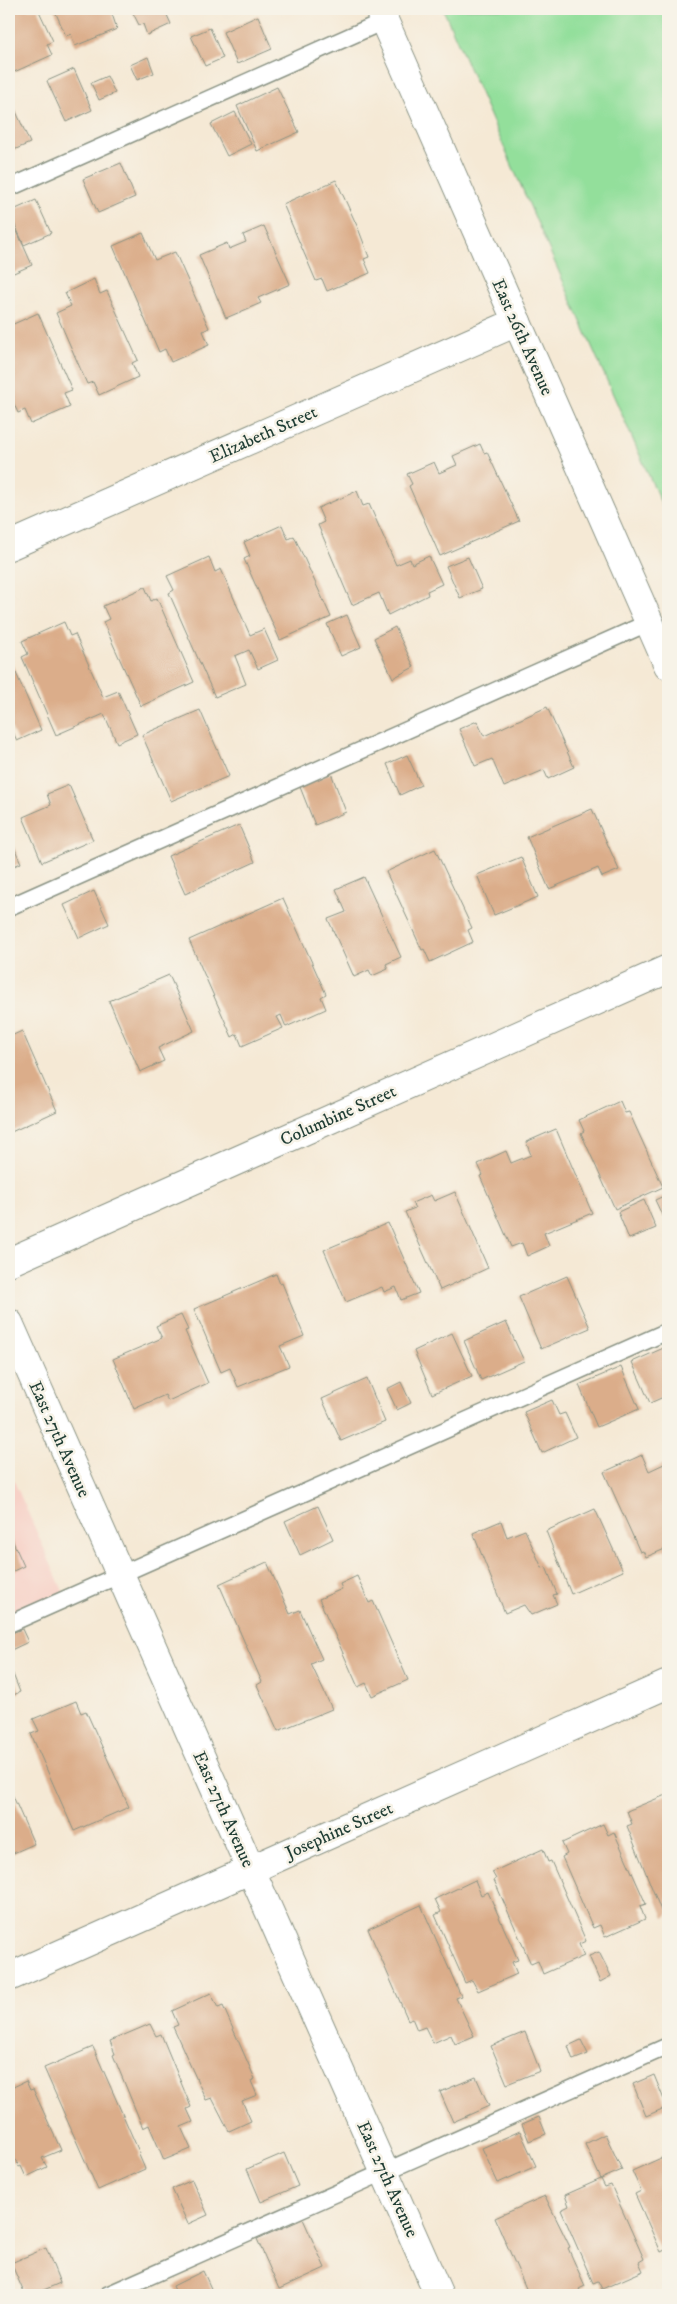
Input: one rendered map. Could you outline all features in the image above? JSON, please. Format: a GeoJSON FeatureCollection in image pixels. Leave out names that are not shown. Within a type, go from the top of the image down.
{"type":"FeatureCollection","features":[{"type":"Feature","properties":{"kind":"street","name":"East 26th Avenue"},"geometry":{"type":"LineString","coordinates":[[382,15],[668,664]]}},
{"type":"Feature","properties":{"kind":"street","name":"Elizabeth Street"},"geometry":{"type":"LineString","coordinates":[[9,546],[517,322]]}},
{"type":"Feature","properties":{"kind":"street","name":"Columbine Street"},"geometry":{"type":"LineString","coordinates":[[9,1262],[668,969]]}},
{"type":"Feature","properties":{"kind":"street","name":"East 27th Avenue"},"geometry":{"type":"LineString","coordinates":[[9,1323],[438,2295]]}},
{"type":"Feature","properties":{"kind":"street","name":"Josephine Street"},"geometry":{"type":"LineString","coordinates":[[9,1977],[668,1684]]}},
{"type":"Feature","properties":{"kind":"lane"},"geometry":{"type":"LineString","coordinates":[[9,188],[382,15]]}},
{"type":"Feature","properties":{"kind":"lane"},"geometry":{"type":"LineString","coordinates":[[9,907],[650,622]]}},
{"type":"Feature","properties":{"kind":"lane"},"geometry":{"type":"LineString","coordinates":[[9,1624],[668,1331]]}},
{"type":"Feature","properties":{"kind":"lane"},"geometry":{"type":"LineString","coordinates":[[107,2295],[668,2046]]}},
{"type":"Feature","properties":{"kind":"shaded area"},"geometry":{"type":"Polygon","coordinates":[[[9,1470],[66,1598],[9,1624],[9,1470]]]}},
{"type":"Feature","properties":{"kind":"green space"},"geometry":{"type":"Polygon","coordinates":[[[443,9],[668,9],[668,519],[443,9]]]}},
{"type":"Feature","properties":{"kind":"building"},"geometry":{"type":"Polygon","coordinates":[[[9,9],[38,9],[53,41],[47,44],[52,55],[12,73],[9,66],[9,9]]]}},
{"type":"Feature","properties":{"kind":"building"},"geometry":{"type":"Polygon","coordinates":[[[54,9],[115,9],[116,12],[112,14],[117,29],[75,46],[71,34],[66,36],[54,9]]]}},
{"type":"Feature","properties":{"kind":"building"},"geometry":{"type":"Polygon","coordinates":[[[131,9],[167,9],[168,12],[166,13],[171,24],[147,35],[143,24],[139,25],[131,9]]]}},
{"type":"Feature","properties":{"kind":"building"},"geometry":{"type":"Polygon","coordinates":[[[258,16],[272,49],[237,64],[223,32],[258,16]]]}},
{"type":"Feature","properties":{"kind":"building"},"geometry":{"type":"Polygon","coordinates":[[[210,28],[223,58],[205,66],[191,36],[210,28]]]}},
{"type":"Feature","properties":{"kind":"building"},"geometry":{"type":"Polygon","coordinates":[[[148,57],[154,73],[137,80],[130,65],[148,57]]]}},
{"type":"Feature","properties":{"kind":"building"},"geometry":{"type":"Polygon","coordinates":[[[74,69],[92,110],[66,122],[47,81],[74,69]]]}},
{"type":"Feature","properties":{"kind":"building"},"geometry":{"type":"Polygon","coordinates":[[[107,76],[115,93],[99,100],[91,83],[107,76]]]}},
{"type":"Feature","properties":{"kind":"building"},"geometry":{"type":"Polygon","coordinates":[[[277,87],[299,132],[257,151],[237,106],[277,87]]]}},
{"type":"Feature","properties":{"kind":"building"},"geometry":{"type":"Polygon","coordinates":[[[14,107],[30,143],[9,152],[9,110],[14,107]]]}},
{"type":"Feature","properties":{"kind":"building"},"geometry":{"type":"Polygon","coordinates":[[[235,112],[251,144],[227,156],[211,124],[235,112]]]}},
{"type":"Feature","properties":{"kind":"building"},"geometry":{"type":"Polygon","coordinates":[[[121,163],[135,197],[98,213],[83,179],[121,163]]]}},
{"type":"Feature","properties":{"kind":"building"},"geometry":{"type":"Polygon","coordinates":[[[336,180],[369,257],[364,259],[370,273],[327,291],[322,279],[316,281],[283,204],[336,180]]]}},
{"type":"Feature","properties":{"kind":"building"},"geometry":{"type":"Polygon","coordinates":[[[36,200],[51,233],[24,245],[9,212],[36,200]]]}},
{"type":"Feature","properties":{"kind":"building"},"geometry":{"type":"Polygon","coordinates":[[[9,213],[32,265],[9,275],[9,213]]]}},
{"type":"Feature","properties":{"kind":"building"},"geometry":{"type":"Polygon","coordinates":[[[264,226],[290,284],[258,298],[261,303],[226,318],[199,255],[227,243],[229,249],[246,242],[243,235],[264,226]]]}},
{"type":"Feature","properties":{"kind":"building"},"geometry":{"type":"Polygon","coordinates":[[[143,233],[155,260],[175,252],[209,328],[203,331],[209,345],[171,362],[165,349],[159,352],[113,246],[143,233]]]}},
{"type":"Feature","properties":{"kind":"building"},"geometry":{"type":"Polygon","coordinates":[[[94,279],[100,294],[107,291],[138,360],[132,363],[138,377],[99,395],[93,382],[87,384],[56,313],[71,306],[65,293],[94,279]]]}},
{"type":"Feature","properties":{"kind":"building"},"geometry":{"type":"Polygon","coordinates":[[[38,313],[72,390],[64,393],[70,407],[31,424],[25,410],[18,413],[9,393],[9,326],[38,313]]]}},
{"type":"Feature","properties":{"kind":"building"},"geometry":{"type":"Polygon","coordinates":[[[480,444],[484,453],[487,452],[519,521],[440,556],[409,486],[412,484],[407,474],[434,462],[439,473],[457,465],[453,456],[480,444]]]}},
{"type":"Feature","properties":{"kind":"building"},"geometry":{"type":"Polygon","coordinates":[[[357,491],[363,506],[369,504],[396,565],[410,559],[412,564],[429,556],[442,584],[427,591],[428,595],[388,615],[379,593],[352,605],[318,525],[324,522],[318,508],[357,491]]]}},
{"type":"Feature","properties":{"kind":"building"},"geometry":{"type":"Polygon","coordinates":[[[282,525],[288,539],[294,536],[331,617],[280,640],[244,559],[250,556],[244,542],[282,525]]]}},
{"type":"Feature","properties":{"kind":"building"},"geometry":{"type":"Polygon","coordinates":[[[209,557],[215,572],[221,569],[250,635],[264,629],[278,660],[258,669],[249,650],[235,656],[246,684],[215,697],[169,593],[174,590],[167,576],[209,557]]]}},
{"type":"Feature","properties":{"kind":"building"},"geometry":{"type":"Polygon","coordinates":[[[468,557],[482,589],[460,598],[446,566],[468,557]]]}},
{"type":"Feature","properties":{"kind":"building"},"geometry":{"type":"Polygon","coordinates":[[[145,587],[151,601],[157,598],[194,682],[141,706],[103,622],[109,619],[103,606],[145,587]]]}},
{"type":"Feature","properties":{"kind":"building"},"geometry":{"type":"Polygon","coordinates":[[[347,615],[361,647],[341,656],[327,624],[347,615]]]}},
{"type":"Feature","properties":{"kind":"building"},"geometry":{"type":"Polygon","coordinates":[[[64,622],[70,636],[75,634],[103,697],[118,691],[137,734],[117,743],[104,714],[56,735],[22,657],[28,654],[22,641],[64,622]]]}},
{"type":"Feature","properties":{"kind":"building"},"geometry":{"type":"Polygon","coordinates":[[[395,627],[414,667],[393,678],[374,638],[395,627]]]}},
{"type":"Feature","properties":{"kind":"building"},"geometry":{"type":"Polygon","coordinates":[[[9,657],[41,730],[17,741],[9,723],[9,657]]]}},
{"type":"Feature","properties":{"kind":"building"},"geometry":{"type":"Polygon","coordinates":[[[547,707],[574,767],[548,779],[544,770],[504,787],[492,759],[475,766],[459,729],[477,721],[484,736],[547,707]]]}},
{"type":"Feature","properties":{"kind":"building"},"geometry":{"type":"Polygon","coordinates":[[[200,710],[229,776],[171,801],[142,735],[200,710]]]}},
{"type":"Feature","properties":{"kind":"building"},"geometry":{"type":"Polygon","coordinates":[[[407,755],[421,785],[400,795],[387,764],[407,755]]]}},
{"type":"Feature","properties":{"kind":"building"},"geometry":{"type":"Polygon","coordinates":[[[331,773],[346,812],[315,825],[300,787],[331,773]]]}},
{"type":"Feature","properties":{"kind":"building"},"geometry":{"type":"Polygon","coordinates":[[[69,785],[93,840],[42,862],[23,817],[51,805],[47,794],[69,785]]]}},
{"type":"Feature","properties":{"kind":"building"},"geometry":{"type":"Polygon","coordinates":[[[592,809],[619,870],[602,877],[598,868],[549,889],[527,837],[592,809]]]}},
{"type":"Feature","properties":{"kind":"building"},"geometry":{"type":"Polygon","coordinates":[[[239,825],[255,862],[185,894],[168,856],[239,825]]]}},
{"type":"Feature","properties":{"kind":"building"},"geometry":{"type":"Polygon","coordinates":[[[9,836],[21,863],[9,868],[9,836]]]}},
{"type":"Feature","properties":{"kind":"building"},"geometry":{"type":"Polygon","coordinates":[[[435,849],[472,928],[468,930],[473,942],[430,962],[424,949],[422,950],[386,872],[435,849]]]}},
{"type":"Feature","properties":{"kind":"building"},"geometry":{"type":"Polygon","coordinates":[[[521,857],[538,897],[494,915],[477,875],[521,857]]]}},
{"type":"Feature","properties":{"kind":"building"},"geometry":{"type":"Polygon","coordinates":[[[364,877],[401,957],[386,964],[388,969],[372,976],[369,970],[354,977],[328,919],[346,912],[336,889],[364,877]]]}},
{"type":"Feature","properties":{"kind":"building"},"geometry":{"type":"Polygon","coordinates":[[[94,891],[109,924],[79,938],[64,905],[94,891]]]}},
{"type":"Feature","properties":{"kind":"building"},"geometry":{"type":"Polygon","coordinates":[[[283,898],[326,994],[321,997],[326,1009],[286,1027],[281,1015],[277,1017],[283,1028],[242,1046],[237,1034],[232,1037],[189,940],[283,898]]]}},
{"type":"Feature","properties":{"kind":"building"},"geometry":{"type":"Polygon","coordinates":[[[169,975],[194,1031],[158,1048],[164,1061],[140,1072],[109,1001],[169,975]]]}},
{"type":"Feature","properties":{"kind":"building"},"geometry":{"type":"Polygon","coordinates":[[[22,1031],[57,1111],[9,1133],[9,1037],[22,1031]]]}},
{"type":"Feature","properties":{"kind":"building"},"geometry":{"type":"Polygon","coordinates":[[[620,1101],[625,1113],[629,1112],[663,1187],[615,1209],[581,1133],[584,1131],[579,1120],[620,1101]]]}},
{"type":"Feature","properties":{"kind":"building"},"geometry":{"type":"Polygon","coordinates":[[[556,1129],[592,1213],[544,1233],[549,1246],[527,1256],[522,1243],[511,1247],[480,1176],[483,1175],[478,1164],[506,1151],[511,1163],[531,1155],[526,1142],[556,1129]]]}},
{"type":"Feature","properties":{"kind":"building"},"geometry":{"type":"Polygon","coordinates":[[[455,1192],[488,1268],[440,1290],[405,1212],[415,1208],[412,1203],[431,1195],[434,1201],[455,1192]]]}},
{"type":"Feature","properties":{"kind":"building"},"geometry":{"type":"Polygon","coordinates":[[[668,1194],[668,1215],[663,1217],[655,1200],[668,1194]]]}},
{"type":"Feature","properties":{"kind":"building"},"geometry":{"type":"Polygon","coordinates":[[[644,1200],[656,1228],[629,1239],[618,1212],[644,1200]]]}},
{"type":"Feature","properties":{"kind":"building"},"geometry":{"type":"Polygon","coordinates":[[[388,1223],[419,1293],[401,1300],[396,1287],[384,1292],[382,1287],[346,1302],[324,1250],[388,1223]]]}},
{"type":"Feature","properties":{"kind":"building"},"geometry":{"type":"Polygon","coordinates":[[[276,1274],[280,1284],[282,1283],[304,1336],[280,1346],[289,1366],[238,1387],[230,1368],[221,1372],[194,1309],[276,1274]]]}},
{"type":"Feature","properties":{"kind":"building"},"geometry":{"type":"Polygon","coordinates":[[[567,1276],[590,1328],[541,1349],[519,1297],[567,1276]]]}},
{"type":"Feature","properties":{"kind":"building"},"geometry":{"type":"Polygon","coordinates":[[[181,1315],[188,1330],[185,1331],[208,1383],[168,1401],[165,1395],[134,1409],[113,1359],[162,1338],[156,1326],[181,1315]]]}},
{"type":"Feature","properties":{"kind":"building"},"geometry":{"type":"Polygon","coordinates":[[[506,1322],[524,1361],[481,1380],[464,1341],[506,1322]]]}},
{"type":"Feature","properties":{"kind":"building"},"geometry":{"type":"Polygon","coordinates":[[[452,1333],[472,1376],[432,1394],[414,1351],[452,1333]]]}},
{"type":"Feature","properties":{"kind":"building"},"geometry":{"type":"Polygon","coordinates":[[[668,1346],[668,1395],[650,1403],[632,1362],[668,1346]]]}},
{"type":"Feature","properties":{"kind":"building"},"geometry":{"type":"Polygon","coordinates":[[[621,1367],[639,1409],[597,1427],[579,1385],[621,1367]]]}},
{"type":"Feature","properties":{"kind":"building"},"geometry":{"type":"Polygon","coordinates":[[[367,1379],[385,1422],[341,1441],[322,1399],[367,1379]]]}},
{"type":"Feature","properties":{"kind":"building"},"geometry":{"type":"Polygon","coordinates":[[[401,1382],[411,1403],[397,1410],[387,1389],[401,1382]]]}},
{"type":"Feature","properties":{"kind":"building"},"geometry":{"type":"Polygon","coordinates":[[[552,1400],[559,1415],[565,1413],[576,1437],[542,1453],[524,1412],[552,1400]]]}},
{"type":"Feature","properties":{"kind":"building"},"geometry":{"type":"Polygon","coordinates":[[[642,1455],[649,1471],[664,1464],[668,1474],[668,1555],[665,1549],[646,1557],[643,1551],[640,1552],[604,1472],[642,1455]]]}},
{"type":"Feature","properties":{"kind":"building"},"geometry":{"type":"Polygon","coordinates":[[[318,1506],[333,1539],[300,1555],[285,1521],[318,1506]]]}},
{"type":"Feature","properties":{"kind":"building"},"geometry":{"type":"Polygon","coordinates":[[[595,1509],[623,1571],[571,1594],[546,1531],[595,1509]]]}},
{"type":"Feature","properties":{"kind":"building"},"geometry":{"type":"Polygon","coordinates":[[[501,1521],[507,1537],[525,1530],[542,1568],[546,1567],[557,1594],[553,1595],[557,1604],[531,1615],[524,1605],[505,1613],[473,1533],[501,1521]]]}},
{"type":"Feature","properties":{"kind":"building"},"geometry":{"type":"Polygon","coordinates":[[[9,1533],[24,1566],[9,1573],[9,1533]]]}},
{"type":"Feature","properties":{"kind":"building"},"geometry":{"type":"Polygon","coordinates":[[[267,1562],[290,1614],[300,1610],[322,1659],[311,1664],[332,1709],[278,1731],[257,1685],[262,1682],[219,1584],[267,1562]]]}},
{"type":"Feature","properties":{"kind":"building"},"geometry":{"type":"Polygon","coordinates":[[[357,1576],[369,1603],[373,1601],[408,1680],[372,1696],[366,1683],[358,1687],[319,1599],[342,1589],[340,1584],[357,1576]]]}},
{"type":"Feature","properties":{"kind":"building"},"geometry":{"type":"Polygon","coordinates":[[[22,1629],[28,1642],[9,1651],[9,1634],[22,1629]]]}},
{"type":"Feature","properties":{"kind":"building"},"geometry":{"type":"Polygon","coordinates":[[[9,1664],[20,1692],[9,1697],[9,1664]]]}},
{"type":"Feature","properties":{"kind":"building"},"geometry":{"type":"Polygon","coordinates":[[[76,1701],[81,1713],[86,1711],[129,1807],[74,1831],[31,1734],[39,1731],[33,1719],[76,1701]]]}},
{"type":"Feature","properties":{"kind":"building"},"geometry":{"type":"Polygon","coordinates":[[[9,1787],[34,1844],[9,1855],[9,1787]]]}},
{"type":"Feature","properties":{"kind":"building"},"geometry":{"type":"Polygon","coordinates":[[[668,1794],[668,1916],[664,1918],[627,1826],[632,1824],[627,1811],[668,1794]]]}},
{"type":"Feature","properties":{"kind":"building"},"geometry":{"type":"Polygon","coordinates":[[[603,1824],[608,1835],[614,1832],[646,1904],[640,1906],[645,1919],[605,1937],[600,1925],[593,1928],[562,1857],[567,1854],[562,1843],[603,1824]]]}},
{"type":"Feature","properties":{"kind":"building"},"geometry":{"type":"Polygon","coordinates":[[[543,1849],[548,1862],[551,1861],[586,1941],[579,1944],[584,1956],[543,1974],[538,1961],[531,1964],[492,1872],[543,1849]]]}},
{"type":"Feature","properties":{"kind":"building"},"geometry":{"type":"Polygon","coordinates":[[[475,1880],[481,1895],[488,1892],[518,1960],[512,1962],[517,1974],[478,1991],[472,1980],[465,1983],[435,1915],[441,1912],[435,1899],[475,1880]]]}},
{"type":"Feature","properties":{"kind":"building"},"geometry":{"type":"Polygon","coordinates":[[[421,1905],[461,1996],[456,1998],[474,2036],[455,2044],[451,2035],[433,2043],[425,2027],[417,2030],[412,2018],[408,2020],[368,1929],[421,1905]]]}},
{"type":"Feature","properties":{"kind":"building"},"geometry":{"type":"Polygon","coordinates":[[[599,1952],[611,1976],[600,1982],[589,1956],[599,1952]]]}},
{"type":"Feature","properties":{"kind":"building"},"geometry":{"type":"Polygon","coordinates":[[[211,1993],[218,2008],[223,2006],[255,2079],[251,2081],[257,2095],[242,2101],[251,2121],[229,2131],[212,2098],[206,2100],[173,2027],[178,2025],[172,2011],[211,1993]]]}},
{"type":"Feature","properties":{"kind":"building"},"geometry":{"type":"Polygon","coordinates":[[[150,2024],[156,2036],[161,2034],[191,2107],[187,2109],[193,2122],[181,2127],[191,2149],[164,2160],[149,2125],[143,2128],[113,2055],[115,2054],[110,2041],[150,2024]]]}},
{"type":"Feature","properties":{"kind":"building"},"geometry":{"type":"Polygon","coordinates":[[[525,2032],[540,2071],[507,2084],[491,2046],[525,2032]]]}},
{"type":"Feature","properties":{"kind":"building"},"geometry":{"type":"Polygon","coordinates":[[[581,2040],[588,2054],[573,2060],[568,2046],[581,2040]]]}},
{"type":"Feature","properties":{"kind":"building"},"geometry":{"type":"Polygon","coordinates":[[[93,2047],[145,2169],[98,2190],[44,2068],[93,2047]]]}},
{"type":"Feature","properties":{"kind":"building"},"geometry":{"type":"Polygon","coordinates":[[[654,2075],[667,2107],[646,2116],[633,2084],[654,2075]]]}},
{"type":"Feature","properties":{"kind":"building"},"geometry":{"type":"Polygon","coordinates":[[[476,2077],[489,2106],[453,2122],[440,2092],[476,2077]]]}},
{"type":"Feature","properties":{"kind":"building"},"geometry":{"type":"Polygon","coordinates":[[[26,2081],[30,2090],[33,2089],[61,2150],[42,2158],[47,2167],[26,2177],[16,2160],[9,2162],[9,2089],[26,2081]]]}},
{"type":"Feature","properties":{"kind":"building"},"geometry":{"type":"Polygon","coordinates":[[[539,2117],[546,2134],[529,2141],[522,2124],[539,2117]]]}},
{"type":"Feature","properties":{"kind":"building"},"geometry":{"type":"Polygon","coordinates":[[[520,2131],[536,2166],[498,2183],[482,2148],[520,2131]]]}},
{"type":"Feature","properties":{"kind":"building"},"geometry":{"type":"Polygon","coordinates":[[[605,2134],[622,2170],[601,2179],[585,2144],[605,2134]]]}},
{"type":"Feature","properties":{"kind":"building"},"geometry":{"type":"Polygon","coordinates":[[[284,2153],[298,2186],[261,2202],[247,2169],[284,2153]]]}},
{"type":"Feature","properties":{"kind":"building"},"geometry":{"type":"Polygon","coordinates":[[[668,2155],[668,2257],[665,2250],[661,2252],[635,2194],[641,2191],[632,2171],[668,2155]]]}},
{"type":"Feature","properties":{"kind":"building"},"geometry":{"type":"Polygon","coordinates":[[[601,2179],[605,2187],[611,2185],[644,2259],[639,2262],[643,2271],[602,2289],[598,2281],[593,2283],[561,2210],[569,2206],[565,2195],[601,2179]]]}},
{"type":"Feature","properties":{"kind":"building"},"geometry":{"type":"Polygon","coordinates":[[[192,2180],[208,2215],[188,2224],[172,2189],[192,2180]]]}},
{"type":"Feature","properties":{"kind":"building"},"geometry":{"type":"Polygon","coordinates":[[[545,2196],[570,2247],[568,2248],[585,2286],[579,2289],[582,2295],[523,2295],[528,2293],[495,2218],[545,2196]]]}},
{"type":"Feature","properties":{"kind":"building"},"geometry":{"type":"Polygon","coordinates":[[[303,2219],[325,2268],[279,2289],[257,2239],[303,2219]]]}},
{"type":"Feature","properties":{"kind":"building"},"geometry":{"type":"Polygon","coordinates":[[[46,2248],[60,2283],[32,2295],[25,2295],[11,2263],[46,2248]]]}},
{"type":"Feature","properties":{"kind":"building"},"geometry":{"type":"Polygon","coordinates":[[[203,2271],[214,2295],[177,2295],[173,2286],[203,2271]]]}}]}
